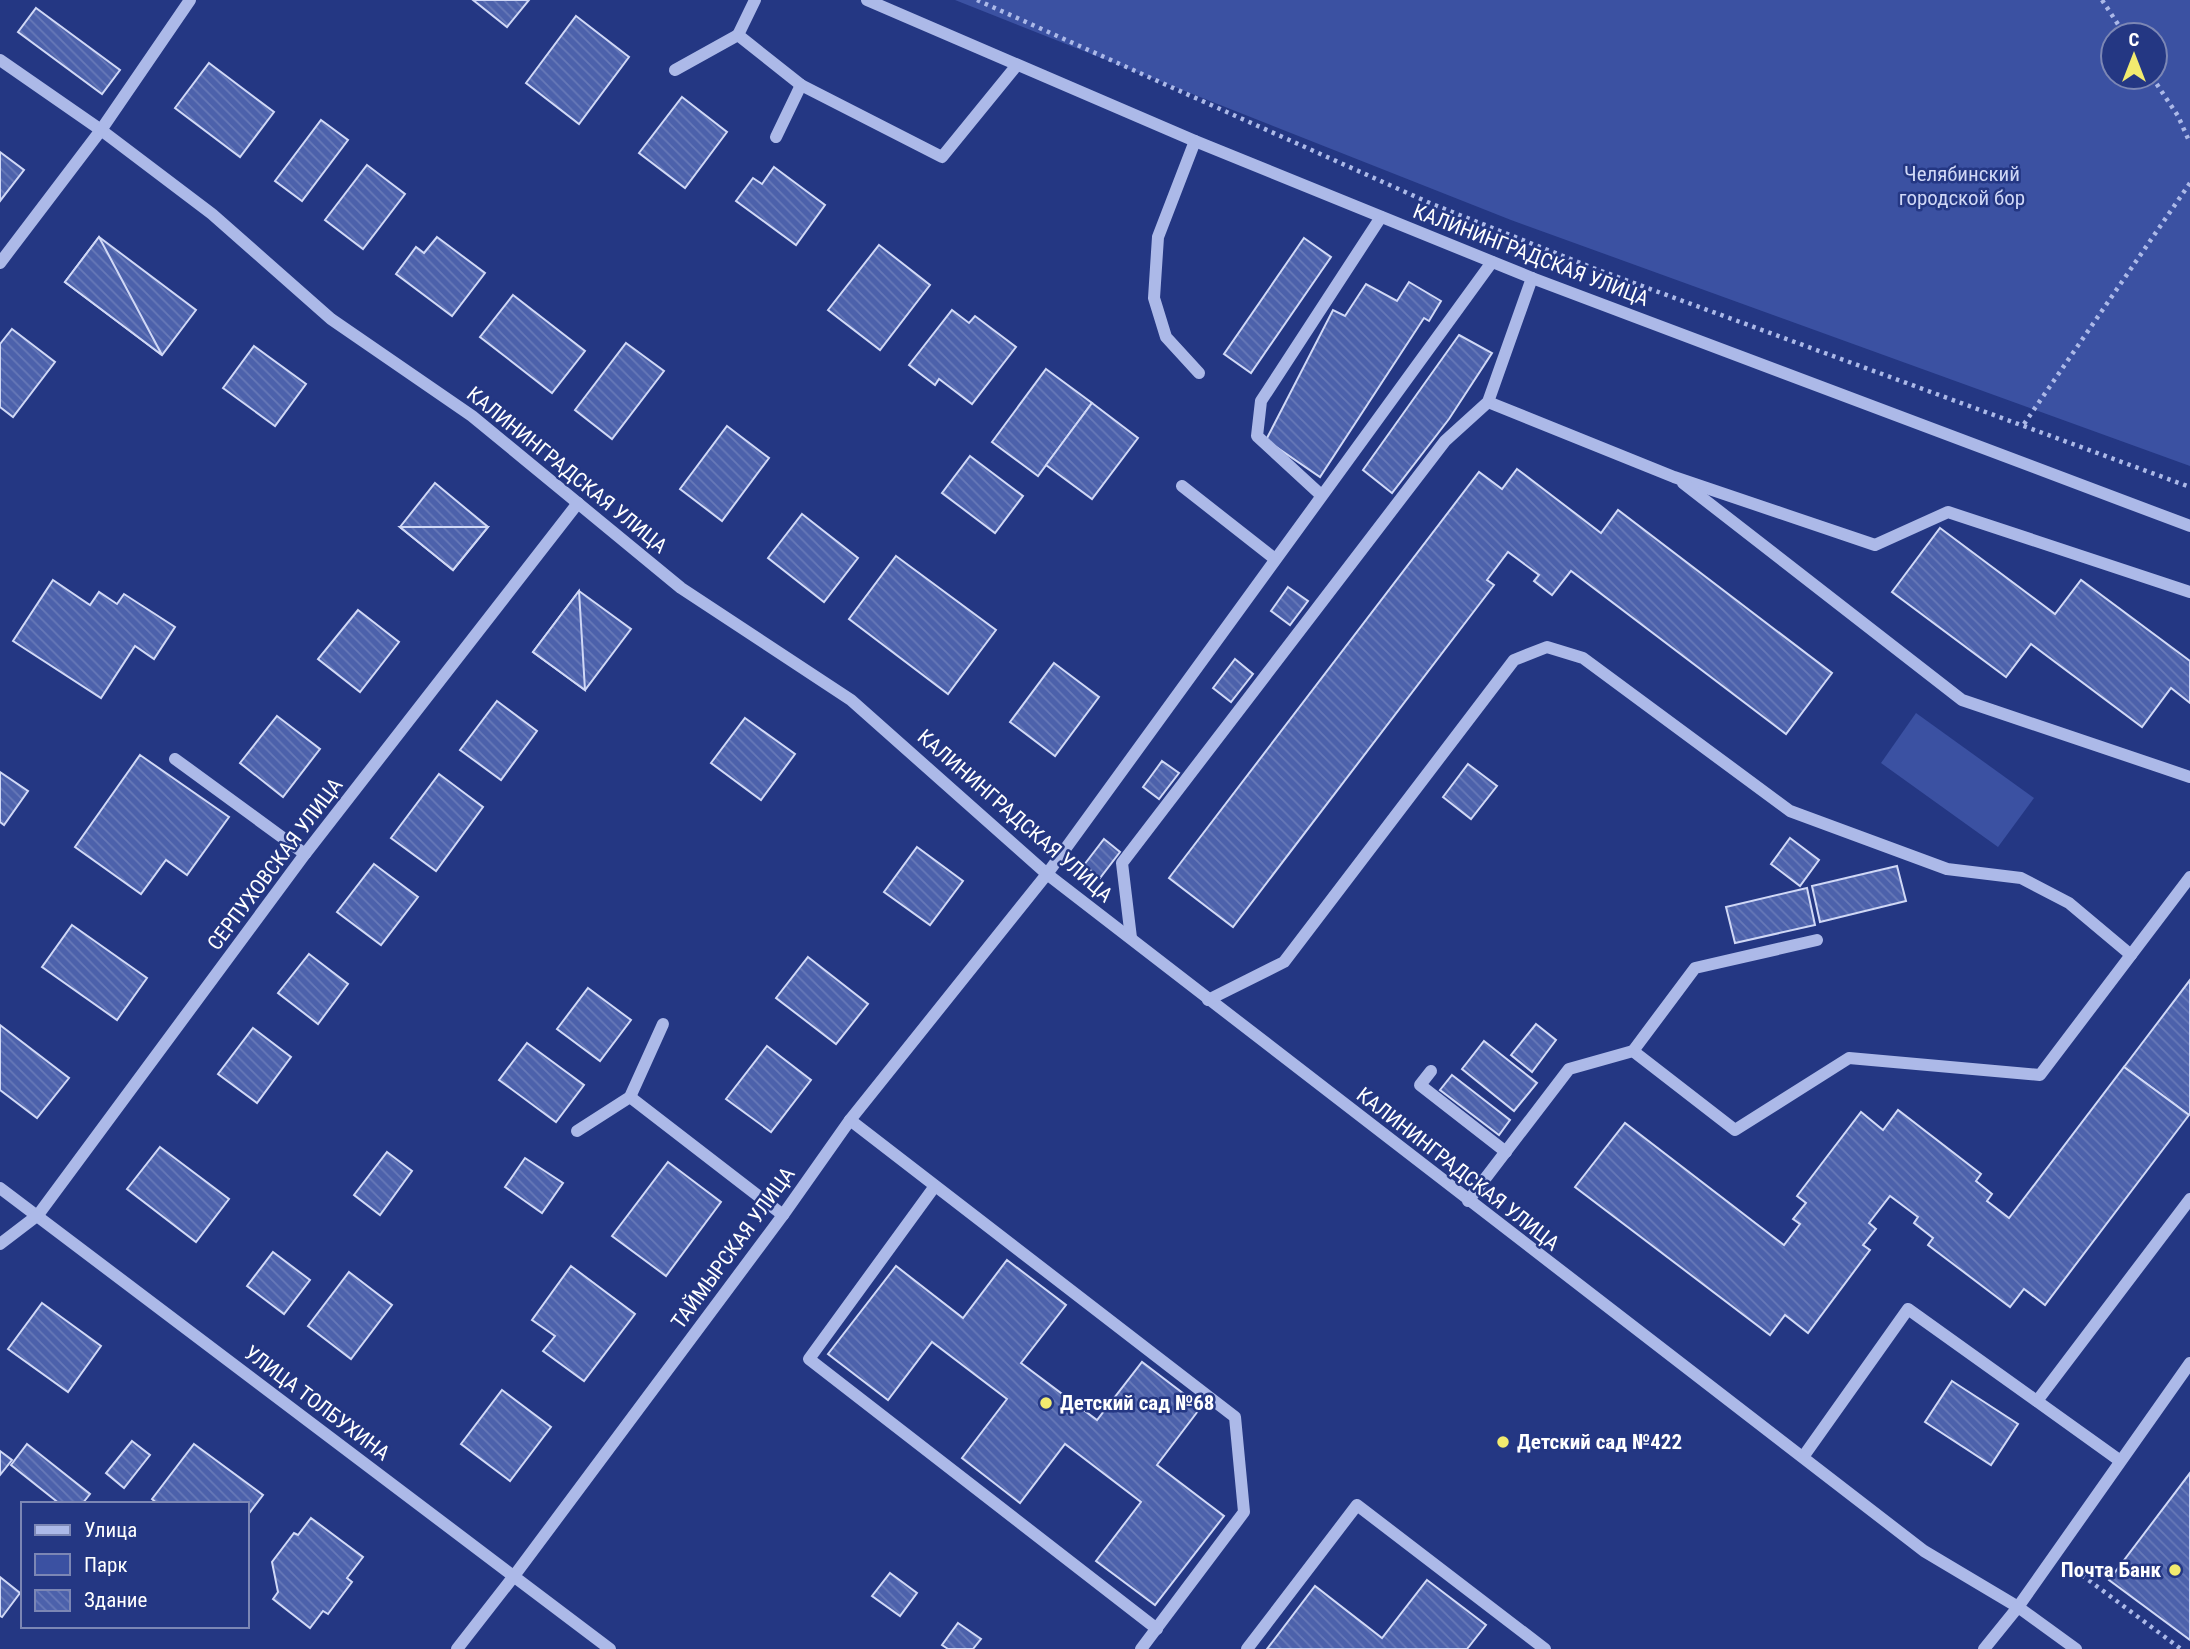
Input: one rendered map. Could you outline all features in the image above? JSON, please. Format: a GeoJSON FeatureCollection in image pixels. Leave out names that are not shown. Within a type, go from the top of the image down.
{"type":"FeatureCollection","features":[{"type":"Feature","properties":{"kind":"street"},"geometry":{"type":"LineString","coordinates":[[0,263],[100,131],[190,0]]}},
{"type":"Feature","properties":{"kind":"street"},"geometry":{"type":"LineString","coordinates":[[675,70],[738,35],[755,0]]}},
{"type":"Feature","properties":{"kind":"street","name":"КАЛИНИНГРАДСКАЯ УЛИЦА"},"geometry":{"type":"LineString","coordinates":[[867,0],[1195,141],[1532,278],[2190,526]]}},
{"type":"Feature","properties":{"kind":"street"},"geometry":{"type":"LineString","coordinates":[[738,35],[801,85],[942,157],[1017,65]]}},
{"type":"Feature","properties":{"kind":"street","name":"КАЛИНИНГРАДСКАЯ УЛИЦА"},"geometry":{"type":"LineString","coordinates":[[0,60],[212,214],[331,319],[472,416],[681,588],[851,700],[1047,874],[1924,1551],[2018,1607],[2076,1649]]}},
{"type":"Feature","properties":{"kind":"street"},"geometry":{"type":"LineString","coordinates":[[776,137],[801,85]]}},
{"type":"Feature","properties":{"kind":"street"},"geometry":{"type":"LineString","coordinates":[[1195,141],[1158,237],[1154,298],[1166,338],[1199,373]]}},
{"type":"Feature","properties":{"kind":"street"},"geometry":{"type":"LineString","coordinates":[[1321,495],[1257,436],[1261,401],[1381,217]]}},
{"type":"Feature","properties":{"kind":"street","name":"ТАЙМЫРСКАЯ УЛИЦА"},"geometry":{"type":"LineString","coordinates":[[457,1649],[783,1215],[850,1121],[1047,874],[1492,262]]}},
{"type":"Feature","properties":{"kind":"street"},"geometry":{"type":"LineString","coordinates":[[1131,938],[1122,863],[1445,441],[1488,402],[1532,278]]}},
{"type":"Feature","properties":{"kind":"street"},"geometry":{"type":"LineString","coordinates":[[1488,402],[1674,477],[1875,545],[1948,512],[2190,592]]}},
{"type":"Feature","properties":{"kind":"street"},"geometry":{"type":"LineString","coordinates":[[1674,477],[1962,701],[2190,776]]}},
{"type":"Feature","properties":{"kind":"street"},"geometry":{"type":"LineString","coordinates":[[1182,486],[1275,559]]}},
{"type":"Feature","properties":{"kind":"street","name":"СЕРПУХОВСКАЯ УЛИЦА"},"geometry":{"type":"LineString","coordinates":[[0,1244],[38,1215],[305,854],[578,503]]}},
{"type":"Feature","properties":{"kind":"street"},"geometry":{"type":"LineString","coordinates":[[1208,1000],[1284,962],[1514,660],[1547,647],[1583,658],[1790,811],[1947,869],[2021,878],[2068,903],[2131,955]]}},
{"type":"Feature","properties":{"kind":"street"},"geometry":{"type":"LineString","coordinates":[[175,759],[305,854]]}},
{"type":"Feature","properties":{"kind":"street"},"geometry":{"type":"LineString","coordinates":[[1633,1051],[1735,1130],[1849,1058],[2040,1075],[2190,877]]}},
{"type":"Feature","properties":{"kind":"street"},"geometry":{"type":"LineString","coordinates":[[1468,1201],[1569,1069],[1633,1051],[1695,968],[1817,940]]}},
{"type":"Feature","properties":{"kind":"street"},"geometry":{"type":"LineString","coordinates":[[577,1131],[630,1097],[663,1024]]}},
{"type":"Feature","properties":{"kind":"street"},"geometry":{"type":"LineString","coordinates":[[1431,1071],[1420,1085],[1506,1152]]}},
{"type":"Feature","properties":{"kind":"street"},"geometry":{"type":"LineString","coordinates":[[630,1097],[783,1215]]}},
{"type":"Feature","properties":{"kind":"street"},"geometry":{"type":"LineString","coordinates":[[850,1121],[1235,1417],[1244,1512],[1141,1649]]}},
{"type":"Feature","properties":{"kind":"street"},"geometry":{"type":"LineString","coordinates":[[935,1186],[809,1359],[1157,1629]]}},
{"type":"Feature","properties":{"kind":"street","name":"УЛИЦА ТОЛБУХИНА"},"geometry":{"type":"LineString","coordinates":[[0,1188],[610,1649]]}},
{"type":"Feature","properties":{"kind":"street"},"geometry":{"type":"LineString","coordinates":[[2037,1401],[2190,1199]]}},
{"type":"Feature","properties":{"kind":"street"},"geometry":{"type":"LineString","coordinates":[[1803,1457],[1908,1309],[2119,1460]]}},
{"type":"Feature","properties":{"kind":"street"},"geometry":{"type":"LineString","coordinates":[[1984,1649],[2018,1607],[2119,1460],[2190,1363]]}},
{"type":"Feature","properties":{"kind":"street"},"geometry":{"type":"LineString","coordinates":[[1247,1649],[1357,1505],[1545,1649]]}},
{"type":"Feature","properties":{"kind":"path"},"geometry":{"type":"LineString","coordinates":[[977,0],[1445,209],[1593,268],[2190,487]]}},
{"type":"Feature","properties":{"kind":"path"},"geometry":{"type":"LineString","coordinates":[[2102,0],[2115,21]]}},
{"type":"Feature","properties":{"kind":"path"},"geometry":{"type":"LineString","coordinates":[[2161,91],[2188,133],[2190,143]]}},
{"type":"Feature","properties":{"kind":"path"},"geometry":{"type":"LineString","coordinates":[[2024,424],[2190,183]]}},
{"type":"Feature","properties":{"kind":"path"},"geometry":{"type":"LineString","coordinates":[[2054,1554],[2181,1649]]}},
{"type":"Feature","properties":{"kind":"green space","name":"Челябинский городской бор"},"geometry":{"type":"Polygon","coordinates":[[[955,0],[2190,0],[2190,466],[1511,220],[955,0]]]}},
{"type":"Feature","properties":{"kind":"green space"},"geometry":{"type":"Polygon","coordinates":[[[1916,713],[2034,798],[1998,847],[1881,763],[1916,713]]]}},
{"type":"Feature","properties":{"kind":"building"},"geometry":{"type":"Polygon","coordinates":[[[473,0],[529,0],[507,27],[473,0]]]}},
{"type":"Feature","properties":{"kind":"building"},"geometry":{"type":"Polygon","coordinates":[[[36,8],[120,70],[102,94],[18,32],[36,8]]]}},
{"type":"Feature","properties":{"kind":"building"},"geometry":{"type":"Polygon","coordinates":[[[576,16],[629,57],[579,124],[526,83],[576,16]]]}},
{"type":"Feature","properties":{"kind":"building"},"geometry":{"type":"Polygon","coordinates":[[[209,63],[274,112],[240,157],[175,108],[209,63]]]}},
{"type":"Feature","properties":{"kind":"building"},"geometry":{"type":"Polygon","coordinates":[[[682,97],[727,132],[685,188],[639,153],[682,97]]]}},
{"type":"Feature","properties":{"kind":"building"},"geometry":{"type":"Polygon","coordinates":[[[321,120],[348,140],[302,201],[275,181],[321,120]]]}},
{"type":"Feature","properties":{"kind":"building"},"geometry":{"type":"Polygon","coordinates":[[[0,152],[24,170],[0,201],[0,152]]]}},
{"type":"Feature","properties":{"kind":"building"},"geometry":{"type":"Polygon","coordinates":[[[367,165],[405,194],[363,249],[325,220],[367,165]]]}},
{"type":"Feature","properties":{"kind":"building"},"geometry":{"type":"Polygon","coordinates":[[[774,167],[825,205],[796,245],[736,201],[753,178],[762,184],[774,167]]]}},
{"type":"Feature","properties":{"kind":"building"},"geometry":{"type":"Polygon","coordinates":[[[99,237],[196,310],[162,355],[65,282],[99,237]]]}},
{"type":"Feature","properties":{"kind":"building"},"geometry":{"type":"Polygon","coordinates":[[[99,237],[162,355],[65,282],[99,237]]]}},
{"type":"Feature","properties":{"kind":"building"},"geometry":{"type":"Polygon","coordinates":[[[437,237],[485,273],[452,316],[396,274],[416,247],[424,253],[437,237]]]}},
{"type":"Feature","properties":{"kind":"building"},"geometry":{"type":"Polygon","coordinates":[[[1304,238],[1331,257],[1251,373],[1224,354],[1304,238]]]}},
{"type":"Feature","properties":{"kind":"building"},"geometry":{"type":"Polygon","coordinates":[[[879,245],[930,285],[880,350],[828,310],[879,245]]]}},
{"type":"Feature","properties":{"kind":"building"},"geometry":{"type":"Polygon","coordinates":[[[1409,282],[1441,301],[1429,321],[1424,318],[1320,477],[1266,440],[1333,310],[1345,316],[1366,284],[1397,301],[1409,282]]]}},
{"type":"Feature","properties":{"kind":"building"},"geometry":{"type":"Polygon","coordinates":[[[513,295],[585,351],[552,393],[480,337],[513,295]]]}},
{"type":"Feature","properties":{"kind":"building"},"geometry":{"type":"Polygon","coordinates":[[[952,310],[969,323],[975,316],[1016,347],[972,404],[939,379],[935,385],[909,365],[952,310]]]}},
{"type":"Feature","properties":{"kind":"building"},"geometry":{"type":"Polygon","coordinates":[[[12,329],[55,362],[13,417],[0,407],[0,344],[12,329]]]}},
{"type":"Feature","properties":{"kind":"building"},"geometry":{"type":"Polygon","coordinates":[[[1459,335],[1492,353],[1449,419],[1392,493],[1363,470],[1459,335]]]}},
{"type":"Feature","properties":{"kind":"building"},"geometry":{"type":"Polygon","coordinates":[[[626,343],[664,371],[612,439],[575,410],[626,343]]]}},
{"type":"Feature","properties":{"kind":"building"},"geometry":{"type":"Polygon","coordinates":[[[254,346],[306,384],[275,426],[223,388],[254,346]]]}},
{"type":"Feature","properties":{"kind":"building"},"geometry":{"type":"Polygon","coordinates":[[[1046,369],[1092,403],[1038,476],[992,442],[1046,369]]]}},
{"type":"Feature","properties":{"kind":"building"},"geometry":{"type":"Polygon","coordinates":[[[1092,403],[1138,438],[1092,499],[1046,465],[1092,403]]]}},
{"type":"Feature","properties":{"kind":"building"},"geometry":{"type":"Polygon","coordinates":[[[727,426],[769,458],[722,521],[680,489],[727,426]]]}},
{"type":"Feature","properties":{"kind":"building"},"geometry":{"type":"Polygon","coordinates":[[[970,456],[1023,496],[995,533],[942,493],[970,456]]]}},
{"type":"Feature","properties":{"kind":"building"},"geometry":{"type":"Polygon","coordinates":[[[1517,469],[1601,533],[1618,510],[1832,673],[1786,734],[1571,571],[1552,595],[1534,581],[1539,575],[1508,552],[1487,580],[1494,585],[1233,927],[1169,878],[1479,472],[1502,489],[1517,469]]]}},
{"type":"Feature","properties":{"kind":"building"},"geometry":{"type":"Polygon","coordinates":[[[435,483],[488,527],[453,570],[400,527],[435,483]]]}},
{"type":"Feature","properties":{"kind":"building"},"geometry":{"type":"Polygon","coordinates":[[[802,514],[858,558],[824,602],[768,558],[802,514]]]}},
{"type":"Feature","properties":{"kind":"building"},"geometry":{"type":"Polygon","coordinates":[[[400,527],[488,527],[453,570],[400,527]]]}},
{"type":"Feature","properties":{"kind":"building"},"geometry":{"type":"Polygon","coordinates":[[[1940,528],[2055,614],[2081,580],[2190,661],[2190,703],[2171,688],[2142,727],[2031,644],[2006,677],[1892,592],[1940,528]]]}},
{"type":"Feature","properties":{"kind":"building"},"geometry":{"type":"Polygon","coordinates":[[[896,556],[996,630],[948,694],[849,619],[896,556]]]}},
{"type":"Feature","properties":{"kind":"building"},"geometry":{"type":"Polygon","coordinates":[[[53,580],[90,605],[99,592],[117,604],[124,594],[175,627],[154,659],[135,646],[101,698],[13,641],[53,580]]]}},
{"type":"Feature","properties":{"kind":"building"},"geometry":{"type":"Polygon","coordinates":[[[1288,587],[1308,601],[1290,625],[1271,611],[1288,587]]]}},
{"type":"Feature","properties":{"kind":"building"},"geometry":{"type":"Polygon","coordinates":[[[579,591],[631,629],[585,690],[533,652],[579,591]]]}},
{"type":"Feature","properties":{"kind":"building"},"geometry":{"type":"Polygon","coordinates":[[[579,591],[585,690],[533,652],[579,591]]]}},
{"type":"Feature","properties":{"kind":"building"},"geometry":{"type":"Polygon","coordinates":[[[358,610],[399,642],[360,692],[318,659],[358,610]]]}},
{"type":"Feature","properties":{"kind":"building"},"geometry":{"type":"Polygon","coordinates":[[[1235,659],[1253,674],[1231,702],[1213,688],[1235,659]]]}},
{"type":"Feature","properties":{"kind":"building"},"geometry":{"type":"Polygon","coordinates":[[[1054,663],[1099,697],[1055,756],[1010,722],[1054,663]]]}},
{"type":"Feature","properties":{"kind":"building"},"geometry":{"type":"Polygon","coordinates":[[[497,701],[537,731],[501,780],[460,750],[497,701]]]}},
{"type":"Feature","properties":{"kind":"building"},"geometry":{"type":"Polygon","coordinates":[[[277,716],[320,749],[283,797],[240,763],[277,716]]]}},
{"type":"Feature","properties":{"kind":"building"},"geometry":{"type":"Polygon","coordinates":[[[745,718],[795,754],[761,800],[711,763],[745,718]]]}},
{"type":"Feature","properties":{"kind":"building"},"geometry":{"type":"Polygon","coordinates":[[[140,755],[229,817],[187,875],[166,860],[141,894],[75,847],[140,755]]]}},
{"type":"Feature","properties":{"kind":"building"},"geometry":{"type":"Polygon","coordinates":[[[1162,761],[1179,773],[1159,799],[1143,787],[1162,761]]]}},
{"type":"Feature","properties":{"kind":"building"},"geometry":{"type":"Polygon","coordinates":[[[1468,764],[1497,786],[1471,819],[1443,797],[1468,764]]]}},
{"type":"Feature","properties":{"kind":"building"},"geometry":{"type":"Polygon","coordinates":[[[0,772],[28,791],[4,825],[0,822],[0,772]]]}},
{"type":"Feature","properties":{"kind":"building"},"geometry":{"type":"Polygon","coordinates":[[[439,774],[483,807],[436,871],[391,838],[439,774]]]}},
{"type":"Feature","properties":{"kind":"building"},"geometry":{"type":"Polygon","coordinates":[[[1790,838],[1819,860],[1800,886],[1771,864],[1790,838]]]}},
{"type":"Feature","properties":{"kind":"building"},"geometry":{"type":"Polygon","coordinates":[[[1104,839],[1120,852],[1100,878],[1084,865],[1104,839]]]}},
{"type":"Feature","properties":{"kind":"building"},"geometry":{"type":"Polygon","coordinates":[[[917,847],[963,881],[930,925],[884,892],[917,847]]]}},
{"type":"Feature","properties":{"kind":"building"},"geometry":{"type":"Polygon","coordinates":[[[374,864],[418,897],[381,945],[337,912],[374,864]]]}},
{"type":"Feature","properties":{"kind":"building"},"geometry":{"type":"Polygon","coordinates":[[[1897,866],[1906,901],[1820,922],[1812,886],[1897,866]]]}},
{"type":"Feature","properties":{"kind":"building"},"geometry":{"type":"Polygon","coordinates":[[[1807,888],[1815,925],[1735,943],[1726,907],[1807,888]]]}},
{"type":"Feature","properties":{"kind":"building"},"geometry":{"type":"Polygon","coordinates":[[[72,925],[147,978],[117,1020],[42,967],[72,925]]]}},
{"type":"Feature","properties":{"kind":"building"},"geometry":{"type":"Polygon","coordinates":[[[309,954],[348,984],[318,1024],[278,993],[309,954]]]}},
{"type":"Feature","properties":{"kind":"building"},"geometry":{"type":"Polygon","coordinates":[[[808,957],[868,1004],[836,1044],[776,998],[808,957]]]}},
{"type":"Feature","properties":{"kind":"building"},"geometry":{"type":"Polygon","coordinates":[[[2190,980],[2190,1114],[2189,1115],[2124,1067],[2190,980]]]}},
{"type":"Feature","properties":{"kind":"building"},"geometry":{"type":"Polygon","coordinates":[[[588,988],[631,1020],[600,1061],[557,1029],[588,988]]]}},
{"type":"Feature","properties":{"kind":"building"},"geometry":{"type":"Polygon","coordinates":[[[1536,1024],[1556,1040],[1532,1072],[1511,1055],[1536,1024]]]}},
{"type":"Feature","properties":{"kind":"building"},"geometry":{"type":"Polygon","coordinates":[[[0,1025],[69,1078],[37,1118],[0,1090],[0,1025]]]}},
{"type":"Feature","properties":{"kind":"building"},"geometry":{"type":"Polygon","coordinates":[[[253,1028],[291,1057],[257,1103],[218,1074],[253,1028]]]}},
{"type":"Feature","properties":{"kind":"building"},"geometry":{"type":"Polygon","coordinates":[[[1484,1041],[1537,1083],[1514,1111],[1462,1069],[1484,1041]]]}},
{"type":"Feature","properties":{"kind":"building"},"geometry":{"type":"Polygon","coordinates":[[[527,1043],[584,1085],[556,1122],[499,1080],[527,1043]]]}},
{"type":"Feature","properties":{"kind":"building"},"geometry":{"type":"Polygon","coordinates":[[[767,1046],[811,1080],[771,1132],[726,1099],[767,1046]]]}},
{"type":"Feature","properties":{"kind":"building"},"geometry":{"type":"Polygon","coordinates":[[[2124,1067],[2189,1115],[2045,1305],[2024,1289],[2010,1307],[1928,1245],[1933,1238],[1914,1223],[1918,1217],[1890,1196],[1869,1223],[1876,1229],[1863,1245],[1870,1250],[1808,1333],[1785,1315],[1770,1335],[1575,1187],[1625,1123],[1784,1245],[1800,1224],[1793,1219],[1806,1203],[1797,1196],[1861,1112],[1883,1130],[1898,1110],[1981,1174],[1976,1181],[1992,1194],[1987,1201],[2009,1218],[2124,1067]]]}},
{"type":"Feature","properties":{"kind":"building"},"geometry":{"type":"Polygon","coordinates":[[[1452,1075],[1510,1120],[1499,1135],[1440,1090],[1452,1075]]]}},
{"type":"Feature","properties":{"kind":"building"},"geometry":{"type":"Polygon","coordinates":[[[160,1147],[229,1199],[196,1242],[127,1189],[160,1147]]]}},
{"type":"Feature","properties":{"kind":"building"},"geometry":{"type":"Polygon","coordinates":[[[387,1152],[412,1171],[380,1215],[354,1195],[387,1152]]]}},
{"type":"Feature","properties":{"kind":"building"},"geometry":{"type":"Polygon","coordinates":[[[525,1158],[563,1183],[542,1213],[505,1187],[525,1158]]]}},
{"type":"Feature","properties":{"kind":"building"},"geometry":{"type":"Polygon","coordinates":[[[668,1162],[721,1202],[666,1276],[612,1236],[668,1162]]]}},
{"type":"Feature","properties":{"kind":"building"},"geometry":{"type":"Polygon","coordinates":[[[273,1252],[310,1280],[284,1314],[247,1286],[273,1252]]]}},
{"type":"Feature","properties":{"kind":"building"},"geometry":{"type":"Polygon","coordinates":[[[1007,1260],[1066,1305],[1021,1363],[1097,1420],[1142,1362],[1201,1407],[1157,1465],[1224,1516],[1155,1605],[1096,1561],[1141,1502],[1065,1444],[1020,1503],[962,1458],[1007,1399],[932,1342],[888,1400],[828,1354],[896,1266],[963,1318],[1007,1260]]]}},
{"type":"Feature","properties":{"kind":"building"},"geometry":{"type":"Polygon","coordinates":[[[571,1266],[635,1314],[584,1381],[543,1351],[555,1336],[532,1320],[571,1266]]]}},
{"type":"Feature","properties":{"kind":"building"},"geometry":{"type":"Polygon","coordinates":[[[349,1272],[392,1305],[351,1359],[308,1326],[349,1272]]]}},
{"type":"Feature","properties":{"kind":"building"},"geometry":{"type":"Polygon","coordinates":[[[42,1303],[101,1346],[68,1392],[8,1349],[42,1303]]]}},
{"type":"Feature","properties":{"kind":"building"},"geometry":{"type":"Polygon","coordinates":[[[1952,1381],[2018,1424],[1991,1465],[1925,1422],[1952,1381]]]}},
{"type":"Feature","properties":{"kind":"building"},"geometry":{"type":"Polygon","coordinates":[[[502,1390],[551,1427],[510,1481],[461,1444],[502,1390]]]}},
{"type":"Feature","properties":{"kind":"building"},"geometry":{"type":"Polygon","coordinates":[[[132,1441],[150,1455],[124,1488],[106,1473],[132,1441]]]}},
{"type":"Feature","properties":{"kind":"building"},"geometry":{"type":"Polygon","coordinates":[[[27,1444],[90,1494],[84,1502],[57,1502],[11,1465],[27,1444]]]}},
{"type":"Feature","properties":{"kind":"building"},"geometry":{"type":"Polygon","coordinates":[[[194,1444],[263,1495],[248,1515],[248,1502],[156,1502],[152,1499],[194,1444]]]}},
{"type":"Feature","properties":{"kind":"building"},"geometry":{"type":"Polygon","coordinates":[[[0,1451],[12,1460],[0,1475],[0,1451]]]}},
{"type":"Feature","properties":{"kind":"building"},"geometry":{"type":"Polygon","coordinates":[[[2190,1473],[2190,1640],[2109,1580],[2190,1473]]]}},
{"type":"Feature","properties":{"kind":"building"},"geometry":{"type":"Polygon","coordinates":[[[311,1518],[363,1557],[347,1578],[352,1582],[328,1614],[323,1611],[310,1628],[273,1599],[278,1592],[272,1562],[294,1533],[298,1535],[311,1518]]]}},
{"type":"Feature","properties":{"kind":"building"},"geometry":{"type":"Polygon","coordinates":[[[890,1573],[917,1593],[900,1616],[872,1596],[890,1573]]]}},
{"type":"Feature","properties":{"kind":"building"},"geometry":{"type":"Polygon","coordinates":[[[0,1577],[20,1593],[2,1617],[0,1616],[0,1577]]]}},
{"type":"Feature","properties":{"kind":"building"},"geometry":{"type":"Polygon","coordinates":[[[1427,1580],[1486,1625],[1467,1649],[1267,1649],[1315,1586],[1382,1638],[1427,1580]]]}},
{"type":"Feature","properties":{"kind":"building"},"geometry":{"type":"Polygon","coordinates":[[[958,1623],[981,1639],[973,1649],[948,1649],[942,1645],[958,1623]]]}},
{"type":"Feature","properties":{"kind":"place","name":"Детский сад №68"},"geometry":{"type":"Point","coordinates":[1046,1403]}},
{"type":"Feature","properties":{"kind":"place","name":"Детский сад №422"},"geometry":{"type":"Point","coordinates":[1503,1442]}},
{"type":"Feature","properties":{"kind":"place","name":"Почта Банк"},"geometry":{"type":"Point","coordinates":[2175,1570]}}]}
